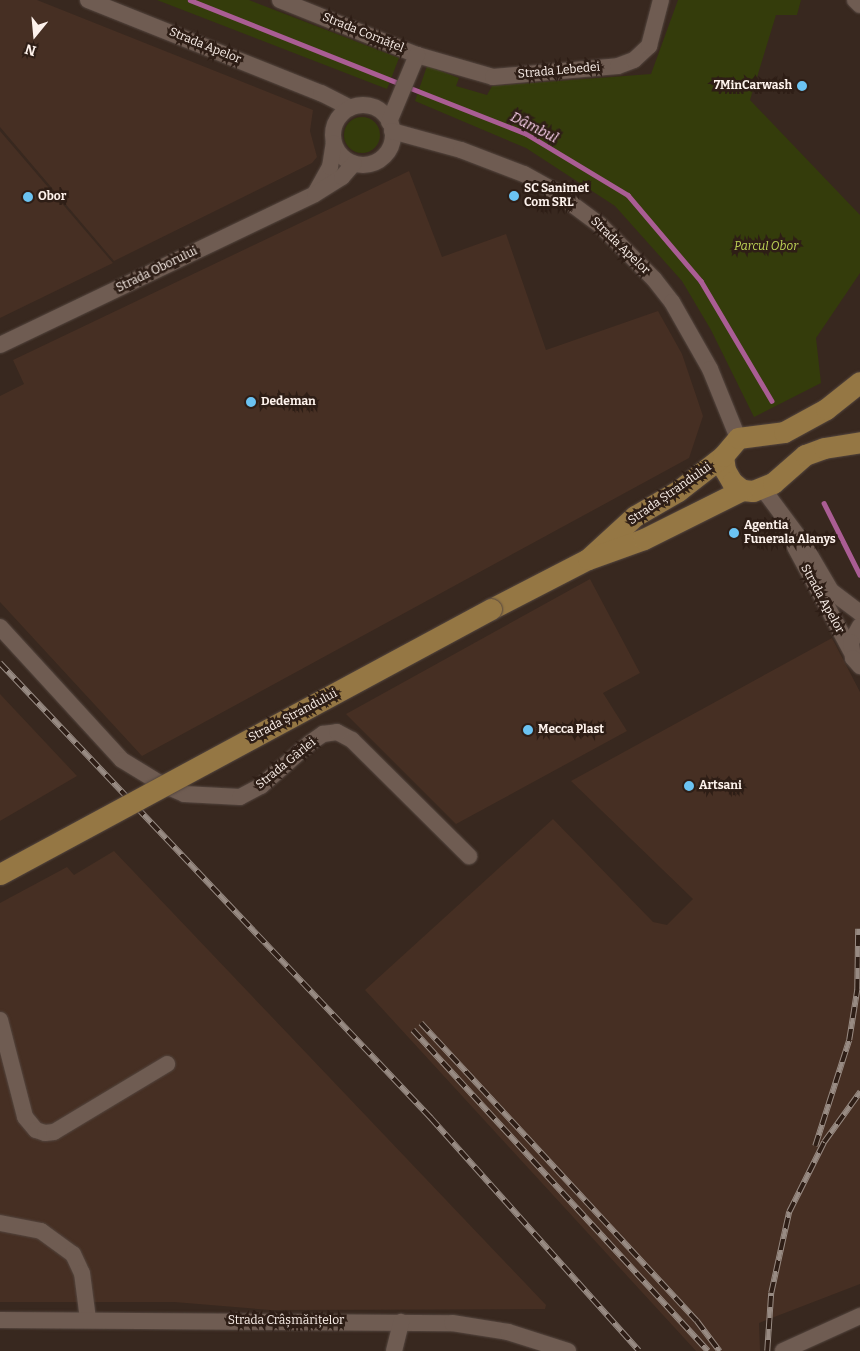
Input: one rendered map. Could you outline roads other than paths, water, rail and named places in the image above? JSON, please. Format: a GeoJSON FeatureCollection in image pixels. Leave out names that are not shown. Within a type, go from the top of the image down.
{"type":"FeatureCollection","features":[{"type":"Feature","properties":{"kind":"main road"},"geometry":{"type":"LineString","coordinates":[[723,456],[738,438],[768,436],[790,429],[826,409],[860,382]]}},
{"type":"Feature","properties":{"kind":"main road"},"geometry":{"type":"LineString","coordinates":[[753,489],[806,455],[860,442]]}},
{"type":"Feature","properties":{"kind":"main road","name":"Strada Ștrandului"},"geometry":{"type":"LineString","coordinates":[[588,559],[635,516],[678,491],[723,456],[725,470],[732,482],[753,489]]}},
{"type":"Feature","properties":{"kind":"main road","name":"Strada Ștrandului"},"geometry":{"type":"LineString","coordinates":[[0,874],[491,609],[588,559],[644,539],[753,489]]}},
{"type":"Feature","properties":{"kind":"street","name":"Strada Apelor"},"geometry":{"type":"LineString","coordinates":[[88,0],[321,93],[350,108]]}},
{"type":"Feature","properties":{"kind":"street","name":"Strada Cornățel"},"geometry":{"type":"LineString","coordinates":[[280,0],[416,58]]}},
{"type":"Feature","properties":{"kind":"street","name":"Strada Lebedei"},"geometry":{"type":"LineString","coordinates":[[416,58],[493,77],[618,66],[642,55],[649,46],[661,0]]}},
{"type":"Feature","properties":{"kind":"street"},"geometry":{"type":"LineString","coordinates":[[855,0],[860,5]]}},
{"type":"Feature","properties":{"kind":"street"},"geometry":{"type":"LineString","coordinates":[[388,150],[391,127],[398,102],[416,58]]}},
{"type":"Feature","properties":{"kind":"street"},"geometry":{"type":"LineString","coordinates":[[315,194],[330,167],[334,142],[335,123],[321,93]]}},
{"type":"Feature","properties":{"kind":"street"},"geometry":{"type":"LineString","coordinates":[[335,123],[350,108],[368,106],[377,109],[391,127]]}},
{"type":"Feature","properties":{"kind":"street","name":"Strada Apelor"},"geometry":{"type":"LineString","coordinates":[[391,127],[524,174],[577,207],[624,246],[666,294],[692,334],[721,391],[738,438]]}},
{"type":"Feature","properties":{"kind":"street"},"geometry":{"type":"LineString","coordinates":[[334,142],[338,152],[354,163],[371,163],[388,150],[422,138]]}},
{"type":"Feature","properties":{"kind":"street","name":"Strada Oborului"},"geometry":{"type":"LineString","coordinates":[[0,345],[315,194],[342,177],[354,163]]}},
{"type":"Feature","properties":{"kind":"street","name":"Strada Apelor"},"geometry":{"type":"LineString","coordinates":[[753,489],[804,543],[831,592],[860,614]]}},
{"type":"Feature","properties":{"kind":"street","name":"Strada Apelor"},"geometry":{"type":"LineString","coordinates":[[784,520],[822,602],[860,666]]}},
{"type":"Feature","properties":{"kind":"street"},"geometry":{"type":"LineString","coordinates":[[851,650],[853,636],[860,626]]}},
{"type":"Feature","properties":{"kind":"street","name":"Strada Gârlei"},"geometry":{"type":"LineString","coordinates":[[0,628],[122,760],[156,781],[184,794],[240,797],[261,786],[310,742],[323,734],[337,732],[352,740],[469,856]]}},
{"type":"Feature","properties":{"kind":"street"},"geometry":{"type":"LineString","coordinates":[[0,1020],[25,1117],[36,1130],[45,1133],[54,1132],[167,1064]]}},
{"type":"Feature","properties":{"kind":"street"},"geometry":{"type":"LineString","coordinates":[[0,1223],[41,1231],[69,1250],[82,1272],[88,1319]]}},
{"type":"Feature","properties":{"kind":"street"},"geometry":{"type":"LineString","coordinates":[[783,1351],[860,1316]]}},
{"type":"Feature","properties":{"kind":"street","name":"Strada Crâșmărițelor"},"geometry":{"type":"LineString","coordinates":[[0,1320],[401,1322],[487,1327],[568,1351]]}},
{"type":"Feature","properties":{"kind":"street"},"geometry":{"type":"LineString","coordinates":[[394,1351],[401,1322]]}},
{"type":"Feature","properties":{"kind":"waterway","name":"Dâmbul"},"geometry":{"type":"LineString","coordinates":[[190,0],[401,84]]}},
{"type":"Feature","properties":{"kind":"waterway","name":"Dâmbul"},"geometry":{"type":"LineString","coordinates":[[408,87],[525,133],[628,195],[701,281],[772,401]]}},
{"type":"Feature","properties":{"kind":"waterway","name":"Dâmbul"},"geometry":{"type":"LineString","coordinates":[[824,503],[860,575]]}},
{"type":"Feature","properties":{"kind":"railway"},"geometry":{"type":"LineString","coordinates":[[0,663],[431,1118],[639,1351]]}},
{"type":"Feature","properties":{"kind":"railway"},"geometry":{"type":"LineString","coordinates":[[815,1146],[849,1040],[857,990],[858,929]]}},
{"type":"Feature","properties":{"kind":"railway"},"geometry":{"type":"LineString","coordinates":[[421,1023],[697,1321],[720,1351]]}},
{"type":"Feature","properties":{"kind":"railway"},"geometry":{"type":"LineString","coordinates":[[413,1030],[708,1351]]}},
{"type":"Feature","properties":{"kind":"railway"},"geometry":{"type":"LineString","coordinates":[[767,1351],[771,1293],[789,1212],[824,1142],[860,1092]]}},
{"type":"Feature","properties":{"kind":"place","name":"7MinCarwash"},"geometry":{"type":"Point","coordinates":[802,86]}},
{"type":"Feature","properties":{"kind":"place","name":"SC Sanimet Com SRL"},"geometry":{"type":"Point","coordinates":[514,196]}},
{"type":"Feature","properties":{"kind":"place","name":"Obor"},"geometry":{"type":"Point","coordinates":[28,197]}},
{"type":"Feature","properties":{"kind":"place","name":"Dedeman"},"geometry":{"type":"Point","coordinates":[251,402]}},
{"type":"Feature","properties":{"kind":"place","name":"Agentia Funerala Alanys"},"geometry":{"type":"Point","coordinates":[734,533]}},
{"type":"Feature","properties":{"kind":"place","name":"Mecca Plast"},"geometry":{"type":"Point","coordinates":[528,730]}},
{"type":"Feature","properties":{"kind":"place","name":"Artsani"},"geometry":{"type":"Point","coordinates":[689,786]}},
{"type":"Feature","properties":{"kind":"park label","name":"Parcul Obor"},"geometry":{"type":"Point","coordinates":[766,247]}}]}
